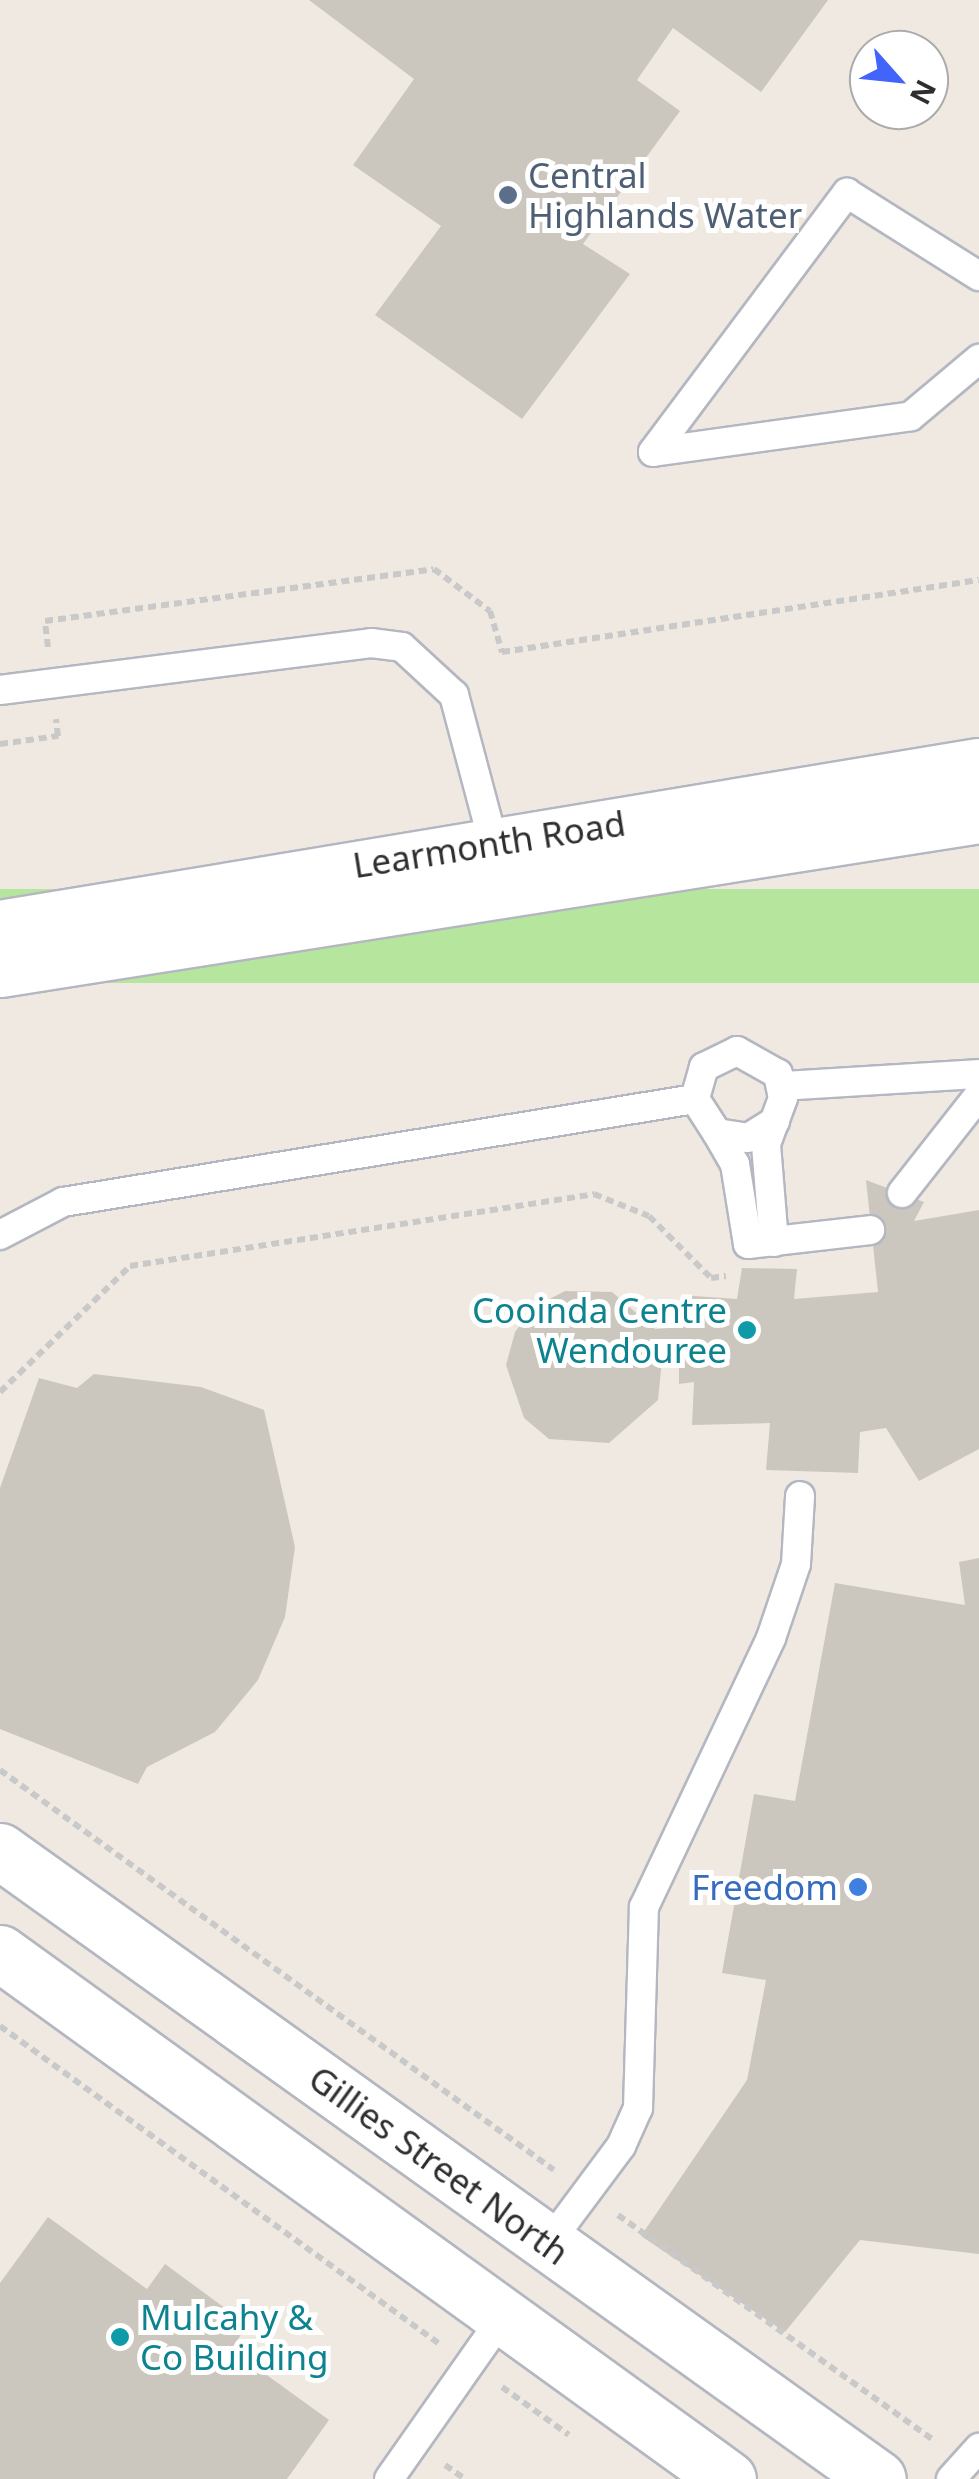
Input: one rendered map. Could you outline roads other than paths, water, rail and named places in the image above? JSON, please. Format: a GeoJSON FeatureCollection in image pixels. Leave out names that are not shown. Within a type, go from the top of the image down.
{"type":"FeatureCollection","features":[{"type":"Feature","properties":{"kind":"main road","name":"Learmonth Road"},"geometry":{"type":"LineString","coordinates":[[0,968],[979,766]]}},
{"type":"Feature","properties":{"kind":"main road","name":"Learmonth Road"},"geometry":{"type":"LineString","coordinates":[[0,928],[499,865],[979,815]]}},
{"type":"Feature","properties":{"kind":"main road","name":"Gillies Street North"},"geometry":{"type":"LineString","coordinates":[[0,1851],[878,2479]]}},
{"type":"Feature","properties":{"kind":"main road"},"geometry":{"type":"LineString","coordinates":[[0,1952],[728,2479]]}},
{"type":"Feature","properties":{"kind":"lane"},"geometry":{"type":"LineString","coordinates":[[979,276],[848,193],[652,452],[910,416],[979,359]]}},
{"type":"Feature","properties":{"kind":"lane"},"geometry":{"type":"LineString","coordinates":[[0,690],[402,647],[454,695],[499,865]]}},
{"type":"Feature","properties":{"kind":"lane"},"geometry":{"type":"LineString","coordinates":[[774,1242],[766,1144],[782,1086],[770,1063],[737,1050],[704,1067],[695,1099],[735,1164],[748,1244],[774,1242],[870,1230]]}},
{"type":"Feature","properties":{"kind":"lane"},"geometry":{"type":"LineString","coordinates":[[782,1086],[979,1074]]}},
{"type":"Feature","properties":{"kind":"lane"},"geometry":{"type":"LineString","coordinates":[[902,1193],[979,1095]]}},
{"type":"Feature","properties":{"kind":"lane"},"geometry":{"type":"LineString","coordinates":[[0,1235],[63,1202],[695,1099]]}},
{"type":"Feature","properties":{"kind":"lane"},"geometry":{"type":"LineString","coordinates":[[717,1134],[748,1138],[774,1121]]}},
{"type":"Feature","properties":{"kind":"lane"},"geometry":{"type":"LineString","coordinates":[[548,2244],[587,2195],[638,2108],[644,1907],[771,1638],[796,1564],[800,1496]]}},
{"type":"Feature","properties":{"kind":"lane"},"geometry":{"type":"LineString","coordinates":[[389,2479],[503,2316]]}},
{"type":"Feature","properties":{"kind":"place","name":"Central Highlands Water"},"geometry":{"type":"Point","coordinates":[508,195]}},
{"type":"Feature","properties":{"kind":"place","name":"Cooinda Centre Wendouree"},"geometry":{"type":"Point","coordinates":[747,1330]}},
{"type":"Feature","properties":{"kind":"place","name":"Freedom"},"geometry":{"type":"Point","coordinates":[858,1887]}},
{"type":"Feature","properties":{"kind":"place","name":"Mulcahy & Co Building"},"geometry":{"type":"Point","coordinates":[120,2337]}}]}
